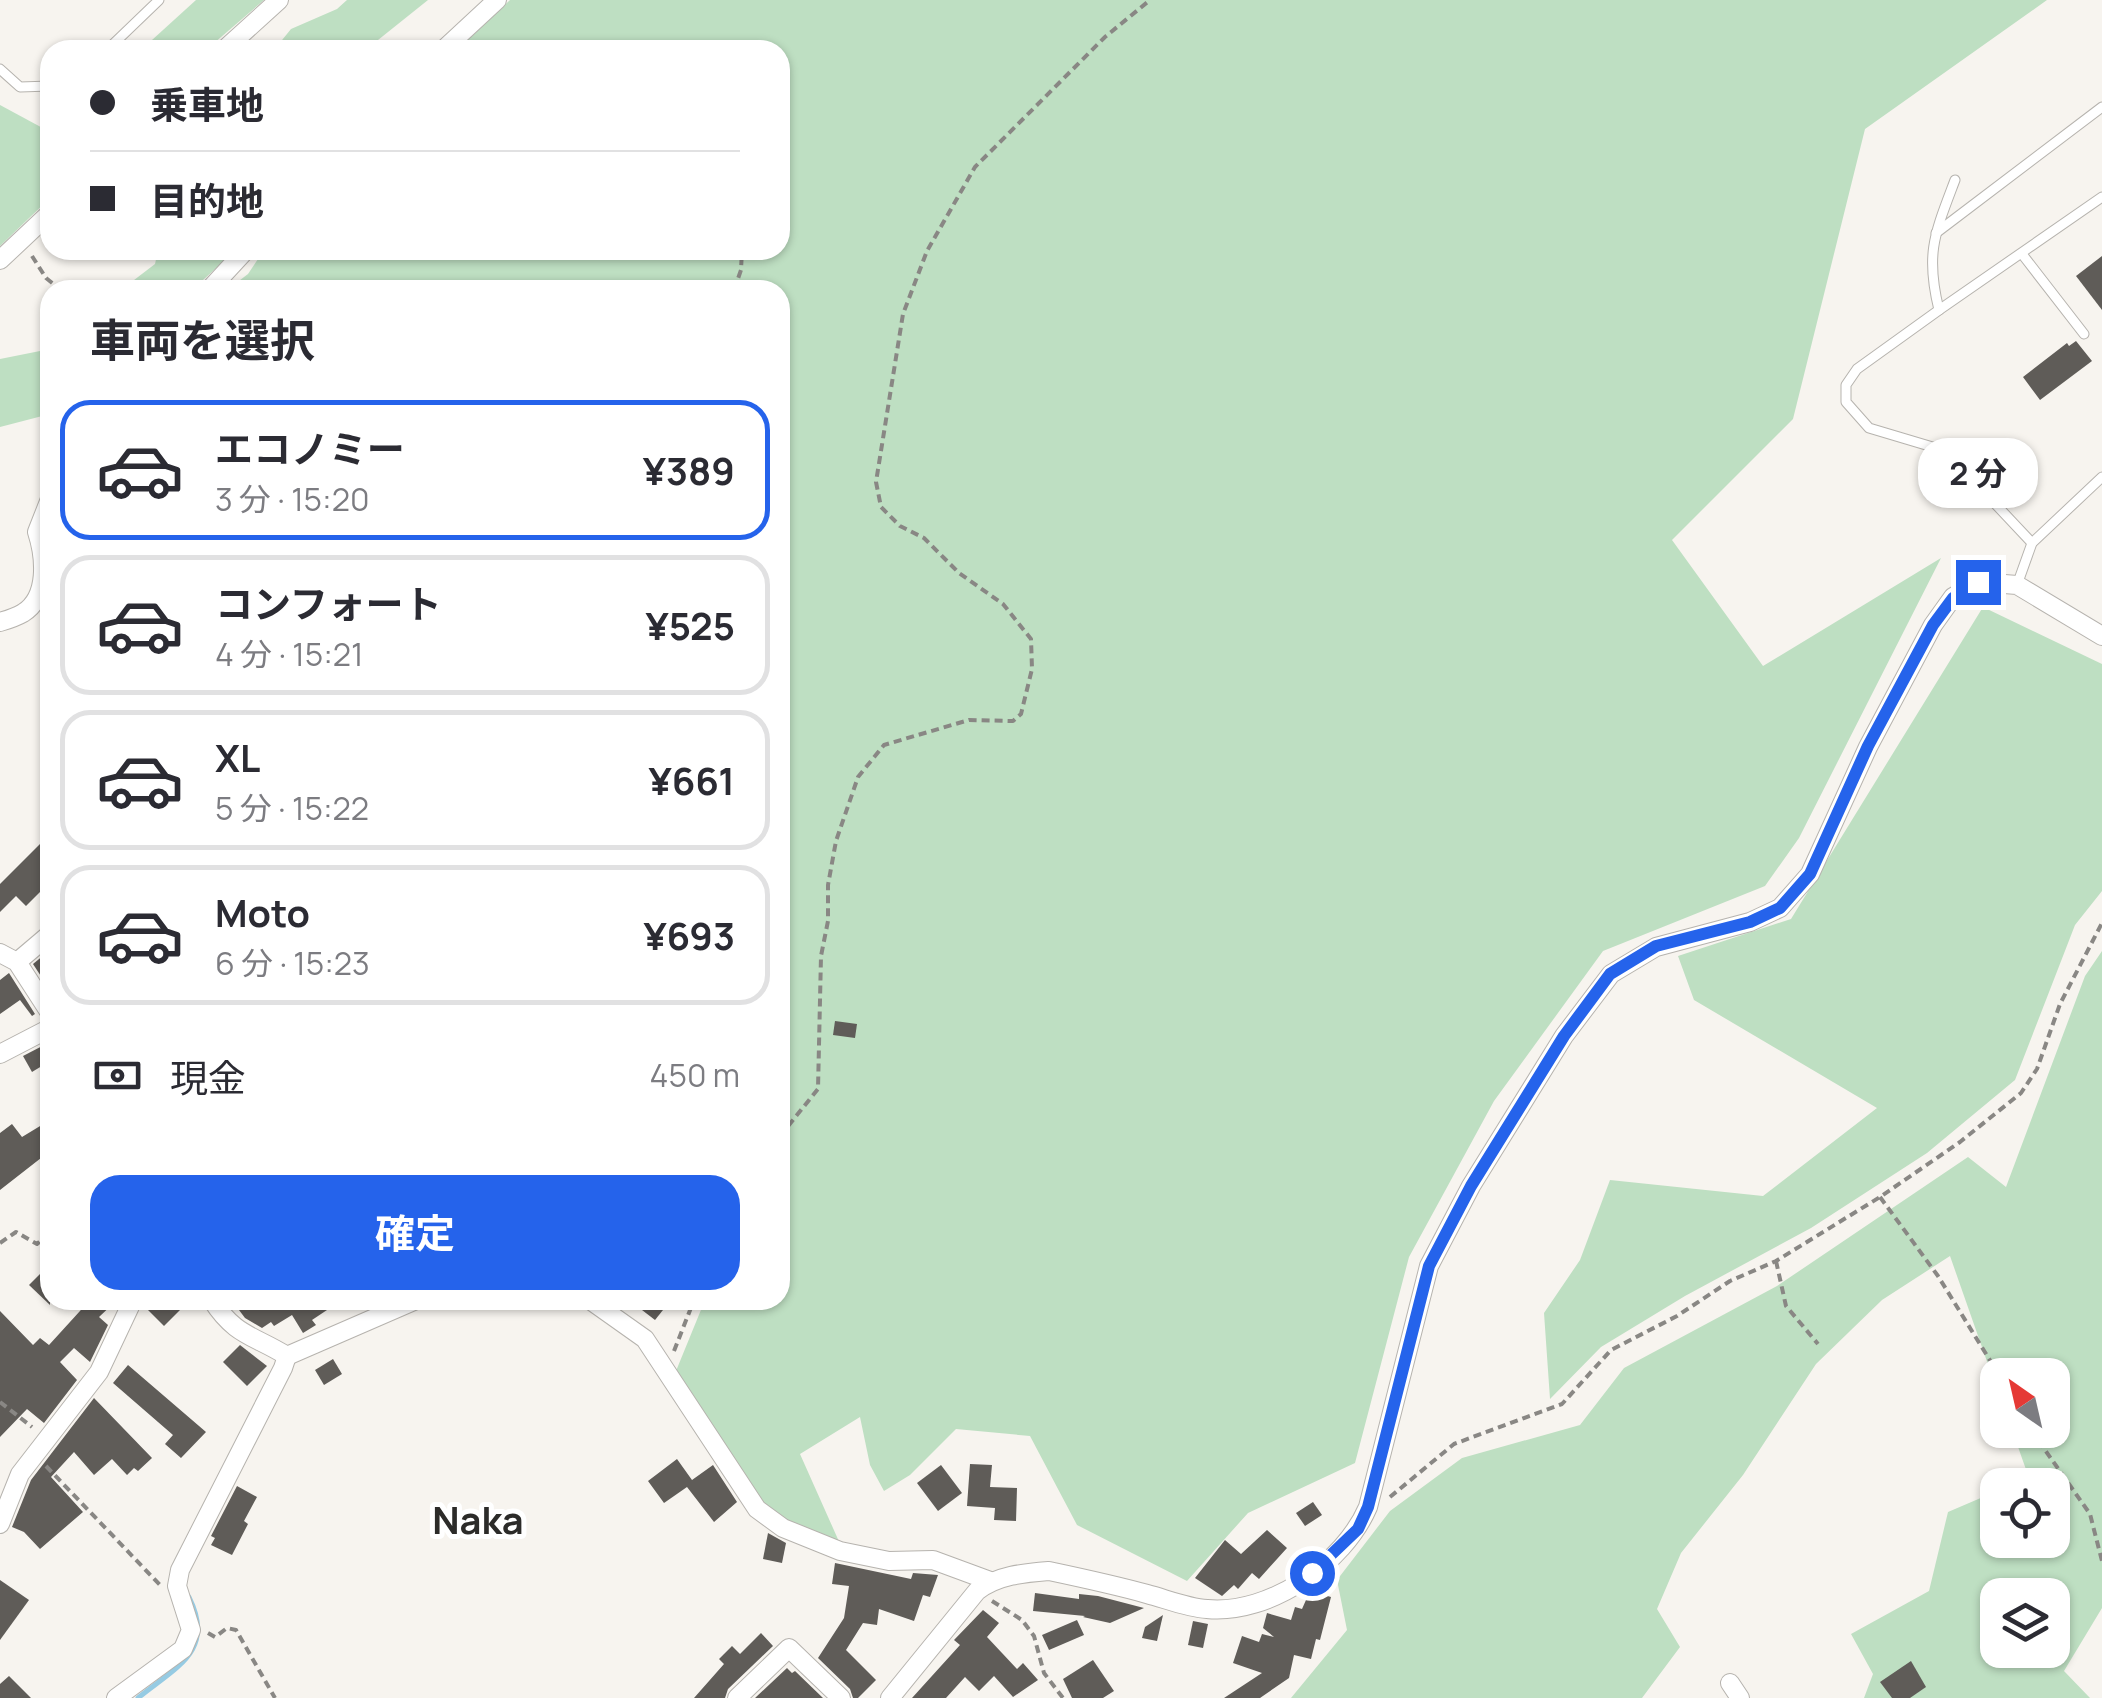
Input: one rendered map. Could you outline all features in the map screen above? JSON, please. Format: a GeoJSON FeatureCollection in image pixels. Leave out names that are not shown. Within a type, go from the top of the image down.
{"type":"FeatureCollection","features":[{"type":"Feature","properties":{"kind":"street"},"geometry":{"type":"LineString","coordinates":[[235,40],[279,0]]}},
{"type":"Feature","properties":{"kind":"street"},"geometry":{"type":"LineString","coordinates":[[454,40],[497,0]]}},
{"type":"Feature","properties":{"kind":"street"},"geometry":{"type":"LineString","coordinates":[[0,260],[40,222]]}},
{"type":"Feature","properties":{"kind":"street"},"geometry":{"type":"LineString","coordinates":[[218,280],[237,260]]}},
{"type":"Feature","properties":{"kind":"street"},"geometry":{"type":"LineString","coordinates":[[890,1698],[984,1586],[1025,1573],[1049,1571],[1206,1609],[1233,1608],[1287,1589],[1312,1573],[1358,1529],[1368,1507],[1429,1266],[1471,1186],[1564,1036],[1610,974],[1656,946],[1750,922],[1780,908],[1810,874],[1868,746],[1933,625],[1953,598],[1978,582],[2016,586],[2102,636]]}},
{"type":"Feature","properties":{"kind":"street"},"geometry":{"type":"LineString","coordinates":[[0,622],[25,612],[40,590]]}},
{"type":"Feature","properties":{"kind":"street"},"geometry":{"type":"LineString","coordinates":[[18,962],[40,943]]}},
{"type":"Feature","properties":{"kind":"street"},"geometry":{"type":"LineString","coordinates":[[0,953],[18,962],[40,996]]}},
{"type":"Feature","properties":{"kind":"street"},"geometry":{"type":"LineString","coordinates":[[0,1054],[40,1033]]}},
{"type":"Feature","properties":{"kind":"street"},"geometry":{"type":"LineString","coordinates":[[0,1524],[20,1474],[100,1372],[128,1310]]}},
{"type":"Feature","properties":{"kind":"street"},"geometry":{"type":"LineString","coordinates":[[219,1310],[241,1334],[287,1356],[393,1310]]}},
{"type":"Feature","properties":{"kind":"street"},"geometry":{"type":"LineString","coordinates":[[604,1310],[644,1339],[758,1509],[782,1528],[840,1551],[889,1561],[933,1560],[984,1586]]}},
{"type":"Feature","properties":{"kind":"street"},"geometry":{"type":"LineString","coordinates":[[116,1698],[183,1650],[191,1630],[177,1586],[180,1570],[287,1356]]}},
{"type":"Feature","properties":{"kind":"street"},"geometry":{"type":"LineString","coordinates":[[737,1698],[789,1648],[842,1698]]}},
{"type":"Feature","properties":{"kind":"lane"},"geometry":{"type":"LineString","coordinates":[[117,40],[159,0]]}},
{"type":"Feature","properties":{"kind":"lane"},"geometry":{"type":"LineString","coordinates":[[0,70],[20,88],[40,87]]}},
{"type":"Feature","properties":{"kind":"lane"},"geometry":{"type":"LineString","coordinates":[[1934,235],[2102,107]]}},
{"type":"Feature","properties":{"kind":"lane"},"geometry":{"type":"LineString","coordinates":[[1938,310],[1931,252],[1954,180]]}},
{"type":"Feature","properties":{"kind":"lane"},"geometry":{"type":"LineString","coordinates":[[2032,543],[1956,461],[1936,448],[1868,428],[1846,402],[1846,385],[1857,369],[2102,198]]}},
{"type":"Feature","properties":{"kind":"lane"},"geometry":{"type":"LineString","coordinates":[[2022,254],[2084,334]]}},
{"type":"Feature","properties":{"kind":"lane"},"geometry":{"type":"LineString","coordinates":[[2016,586],[2032,543],[2102,476]]}},
{"type":"Feature","properties":{"kind":"path"},"geometry":{"type":"LineString","coordinates":[[790,1124],[818,1089],[821,956],[828,921],[828,885],[836,841],[858,778],[884,745],[969,720],[1013,721],[1021,714],[1032,668],[1031,639],[1002,604],[881,507],[876,482],[903,314],[927,251],[974,167],[1105,37],[1150,0]]}},
{"type":"Feature","properties":{"kind":"path"},"geometry":{"type":"LineString","coordinates":[[22,238],[48,280]]}},
{"type":"Feature","properties":{"kind":"path"},"geometry":{"type":"LineString","coordinates":[[1368,1507],[1382,1504],[1454,1444],[1562,1404],[1612,1350],[1677,1316],[1730,1281],[1776,1261],[1960,1142],[2021,1092],[2036,1069],[2060,1004],[2102,923]]}},
{"type":"Feature","properties":{"kind":"path"},"geometry":{"type":"LineString","coordinates":[[1880,1196],[1938,1276],[1989,1358]]}},
{"type":"Feature","properties":{"kind":"path"},"geometry":{"type":"LineString","coordinates":[[0,1243],[16,1232],[37,1244],[40,1241]]}},
{"type":"Feature","properties":{"kind":"path"},"geometry":{"type":"LineString","coordinates":[[1776,1261],[1786,1306],[1818,1344]]}},
{"type":"Feature","properties":{"kind":"path"},"geometry":{"type":"LineString","coordinates":[[667,1370],[690,1310]]}},
{"type":"Feature","properties":{"kind":"path"},"geometry":{"type":"LineString","coordinates":[[0,1402],[48,1439]]}},
{"type":"Feature","properties":{"kind":"path"},"geometry":{"type":"LineString","coordinates":[[2043,1448],[2090,1514],[2102,1561]]}},
{"type":"Feature","properties":{"kind":"path"},"geometry":{"type":"LineString","coordinates":[[36,1455],[149,1577],[180,1601]]}},
{"type":"Feature","properties":{"kind":"path"},"geometry":{"type":"LineString","coordinates":[[984,1586],[1034,1636],[1044,1673],[1063,1698]]}},
{"type":"Feature","properties":{"kind":"path"},"geometry":{"type":"LineString","coordinates":[[191,1630],[214,1637],[227,1628],[236,1630],[275,1698]]}},
{"type":"Feature","properties":{"kind":"green space"},"geometry":{"type":"Polygon","coordinates":[[[196,0],[264,0],[218,40],[152,40],[196,0]]]}},
{"type":"Feature","properties":{"kind":"green space"},"geometry":{"type":"Polygon","coordinates":[[[347,0],[428,0],[378,40],[282,40],[291,29],[337,9],[347,0]]]}},
{"type":"Feature","properties":{"kind":"green space"},"geometry":{"type":"Polygon","coordinates":[[[510,0],[2047,0],[1865,129],[1793,419],[1672,540],[1763,666],[1941,558],[1799,838],[1765,886],[1603,951],[1494,1101],[1409,1257],[1355,1463],[1248,1513],[1187,1581],[1077,1525],[1030,1436],[956,1429],[910,1475],[884,1491],[870,1465],[860,1417],[800,1454],[841,1546],[786,1522],[759,1500],[676,1371],[701,1310],[790,1310],[790,280],[240,280],[257,260],[790,260],[790,40],[468,40],[510,0]]]}},
{"type":"Feature","properties":{"kind":"green space"},"geometry":{"type":"Polygon","coordinates":[[[0,105],[40,127],[40,208],[0,246],[0,105]]]}},
{"type":"Feature","properties":{"kind":"green space"},"geometry":{"type":"Polygon","coordinates":[[[156,260],[225,260],[203,280],[134,280],[156,260]]]}},
{"type":"Feature","properties":{"kind":"green space"},"geometry":{"type":"Polygon","coordinates":[[[40,351],[40,417],[0,427],[0,359],[40,351]]]}},
{"type":"Feature","properties":{"kind":"green space"},"geometry":{"type":"Polygon","coordinates":[[[1983,607],[2102,664],[2102,891],[2075,925],[2015,1080],[1927,1153],[1811,1228],[1601,1347],[1550,1399],[1544,1313],[1580,1260],[1610,1180],[1763,1196],[1877,1108],[1694,1000],[1678,956],[1791,919],[1983,607]]]}},
{"type":"Feature","properties":{"kind":"green space"},"geometry":{"type":"Polygon","coordinates":[[[2102,951],[2102,1608],[2070,1661],[2070,1578],[1980,1578],[1980,1668],[2066,1668],[2064,1671],[2090,1698],[1864,1698],[1873,1674],[1851,1634],[1929,1591],[1948,1512],[1980,1498],[1980,1558],[2070,1558],[2070,1468],[2025,1468],[2018,1448],[2070,1448],[2070,1358],[1986,1358],[1950,1256],[1882,1300],[1816,1364],[1743,1475],[1681,1553],[1657,1609],[1680,1647],[1642,1698],[1291,1698],[1347,1630],[1337,1580],[1390,1511],[1462,1458],[1580,1425],[1624,1368],[1777,1286],[1968,1157],[2006,1187],[2085,976],[2102,951]]]}},
{"type":"Feature","properties":{"kind":"building"},"geometry":{"type":"Polygon","coordinates":[[[2102,256],[2102,310],[2076,276],[2102,256]]]}},
{"type":"Feature","properties":{"kind":"building"},"geometry":{"type":"Polygon","coordinates":[[[2076,341],[2092,361],[2040,400],[2023,377],[2067,343],[2069,346],[2076,341]]]}},
{"type":"Feature","properties":{"kind":"building"},"geometry":{"type":"Polygon","coordinates":[[[40,844],[40,892],[26,906],[16,896],[0,912],[0,884],[40,844]]]}},
{"type":"Feature","properties":{"kind":"building"},"geometry":{"type":"Polygon","coordinates":[[[9,973],[35,1014],[32,1016],[20,1000],[0,1014],[0,980],[9,973]]]}},
{"type":"Feature","properties":{"kind":"building"},"geometry":{"type":"Polygon","coordinates":[[[835,1021],[857,1024],[855,1038],[833,1035],[835,1021]]]}},
{"type":"Feature","properties":{"kind":"building"},"geometry":{"type":"Polygon","coordinates":[[[40,1047],[40,1067],[32,1072],[23,1056],[40,1047]]]}},
{"type":"Feature","properties":{"kind":"building"},"geometry":{"type":"Polygon","coordinates":[[[12,1124],[22,1137],[40,1126],[40,1159],[0,1190],[0,1133],[12,1124]]]}},
{"type":"Feature","properties":{"kind":"building"},"geometry":{"type":"Polygon","coordinates":[[[40,1274],[40,1295],[29,1285],[40,1274]]]}},
{"type":"Feature","properties":{"kind":"building"},"geometry":{"type":"Polygon","coordinates":[[[81,1310],[106,1310],[99,1317],[108,1325],[90,1362],[74,1348],[60,1362],[77,1380],[44,1423],[27,1409],[0,1437],[0,1311],[33,1345],[40,1338],[49,1345],[81,1310]]]}},
{"type":"Feature","properties":{"kind":"building"},"geometry":{"type":"Polygon","coordinates":[[[148,1310],[180,1310],[164,1326],[148,1310]]]}},
{"type":"Feature","properties":{"kind":"building"},"geometry":{"type":"Polygon","coordinates":[[[239,1310],[327,1310],[312,1320],[316,1325],[303,1333],[292,1315],[262,1328],[239,1310]]]}},
{"type":"Feature","properties":{"kind":"building"},"geometry":{"type":"Polygon","coordinates":[[[642,1310],[663,1310],[655,1320],[642,1310]]]}},
{"type":"Feature","properties":{"kind":"building"},"geometry":{"type":"Polygon","coordinates":[[[240,1345],[267,1366],[247,1386],[223,1362],[240,1345]]]}},
{"type":"Feature","properties":{"kind":"building"},"geometry":{"type":"Polygon","coordinates":[[[333,1359],[342,1374],[324,1385],[315,1370],[333,1359]]]}},
{"type":"Feature","properties":{"kind":"building"},"geometry":{"type":"Polygon","coordinates":[[[128,1365],[206,1432],[181,1458],[165,1444],[173,1435],[113,1383],[128,1365]]]}},
{"type":"Feature","properties":{"kind":"building"},"geometry":{"type":"Polygon","coordinates":[[[94,1398],[152,1458],[127,1475],[112,1459],[94,1475],[74,1452],[51,1477],[83,1512],[40,1549],[24,1532],[12,1527],[31,1480],[94,1398]]]}},
{"type":"Feature","properties":{"kind":"building"},"geometry":{"type":"Polygon","coordinates":[[[677,1459],[692,1480],[713,1465],[737,1502],[714,1522],[687,1487],[664,1503],[648,1481],[677,1459]]]}},
{"type":"Feature","properties":{"kind":"building"},"geometry":{"type":"Polygon","coordinates":[[[970,1464],[992,1465],[990,1487],[1017,1488],[1016,1521],[994,1520],[995,1508],[967,1506],[970,1464]]]}},
{"type":"Feature","properties":{"kind":"building"},"geometry":{"type":"Polygon","coordinates":[[[941,1465],[962,1493],[938,1511],[917,1483],[941,1465]]]}},
{"type":"Feature","properties":{"kind":"building"},"geometry":{"type":"Polygon","coordinates":[[[237,1486],[257,1497],[232,1555],[211,1545],[215,1538],[211,1536],[237,1486]]]}},
{"type":"Feature","properties":{"kind":"building"},"geometry":{"type":"Polygon","coordinates":[[[1313,1502],[1322,1515],[1305,1526],[1296,1513],[1313,1502]]]}},
{"type":"Feature","properties":{"kind":"building"},"geometry":{"type":"Polygon","coordinates":[[[1267,1530],[1287,1548],[1259,1579],[1252,1573],[1238,1589],[1234,1585],[1222,1596],[1195,1578],[1225,1540],[1241,1554],[1267,1530]]]}},
{"type":"Feature","properties":{"kind":"building"},"geometry":{"type":"Polygon","coordinates":[[[768,1533],[786,1543],[782,1563],[763,1559],[768,1533]]]}},
{"type":"Feature","properties":{"kind":"building"},"geometry":{"type":"Polygon","coordinates":[[[835,1563],[911,1579],[913,1573],[938,1575],[930,1597],[923,1595],[914,1621],[879,1609],[877,1625],[863,1623],[846,1650],[876,1680],[858,1698],[853,1698],[850,1689],[818,1658],[844,1618],[849,1586],[832,1584],[835,1563]]]}},
{"type":"Feature","properties":{"kind":"building"},"geometry":{"type":"Polygon","coordinates":[[[0,1580],[29,1600],[0,1640],[0,1580]]]}},
{"type":"Feature","properties":{"kind":"building"},"geometry":{"type":"Polygon","coordinates":[[[1310,1591],[1331,1597],[1311,1659],[1294,1655],[1289,1678],[1260,1698],[1224,1698],[1262,1673],[1233,1663],[1242,1636],[1259,1642],[1262,1634],[1274,1637],[1263,1628],[1267,1613],[1291,1620],[1295,1607],[1302,1609],[1310,1591]]]}},
{"type":"Feature","properties":{"kind":"building"},"geometry":{"type":"Polygon","coordinates":[[[1035,1593],[1079,1599],[1079,1594],[1098,1596],[1144,1608],[1110,1623],[1085,1616],[1033,1611],[1035,1593]]]}},
{"type":"Feature","properties":{"kind":"building"},"geometry":{"type":"Polygon","coordinates":[[[983,1610],[999,1623],[987,1637],[1017,1669],[1023,1663],[1038,1680],[1013,1697],[994,1676],[979,1691],[965,1677],[946,1698],[912,1698],[960,1645],[954,1640],[983,1610]]]}},
{"type":"Feature","properties":{"kind":"building"},"geometry":{"type":"Polygon","coordinates":[[[1163,1615],[1157,1641],[1142,1638],[1145,1627],[1163,1615]]]}},
{"type":"Feature","properties":{"kind":"building"},"geometry":{"type":"Polygon","coordinates":[[[1077,1620],[1084,1635],[1049,1650],[1042,1635],[1077,1620]]]}},
{"type":"Feature","properties":{"kind":"building"},"geometry":{"type":"Polygon","coordinates":[[[1193,1621],[1208,1624],[1203,1648],[1188,1645],[1193,1621]]]}},
{"type":"Feature","properties":{"kind":"building"},"geometry":{"type":"Polygon","coordinates":[[[761,1633],[773,1646],[728,1689],[725,1698],[694,1698],[724,1664],[719,1659],[732,1646],[740,1654],[761,1633]]]}},
{"type":"Feature","properties":{"kind":"building"},"geometry":{"type":"Polygon","coordinates":[[[1093,1660],[1114,1691],[1103,1698],[1072,1698],[1063,1679],[1093,1660]]]}},
{"type":"Feature","properties":{"kind":"building"},"geometry":{"type":"Polygon","coordinates":[[[1911,1661],[1926,1687],[1910,1698],[1892,1698],[1880,1682],[1911,1661]]]}},
{"type":"Feature","properties":{"kind":"building"},"geometry":{"type":"Polygon","coordinates":[[[787,1668],[795,1671],[823,1698],[755,1698],[787,1668]]]}},
{"type":"Feature","properties":{"kind":"building"},"geometry":{"type":"Polygon","coordinates":[[[9,1676],[31,1698],[0,1698],[0,1684],[9,1676]]]}},
{"type":"Feature","properties":{"kind":"waterway"},"geometry":{"type":"LineString","coordinates":[[138,1698],[178,1667],[195,1645],[198,1631],[189,1597]]}},
{"type":"Feature","properties":{"kind":"district","name":"Naka"},"geometry":{"type":"Point","coordinates":[478,1521]}},
{"type":"Feature","properties":{"kind":"route"},"geometry":{"type":"LineString","coordinates":[[1312,1573],[1358,1529],[1368,1507],[1429,1266],[1471,1186],[1564,1036],[1610,974],[1656,946],[1750,922],[1780,908],[1810,874],[1868,746],[1933,625],[1953,598],[1978,582]]}}]}
